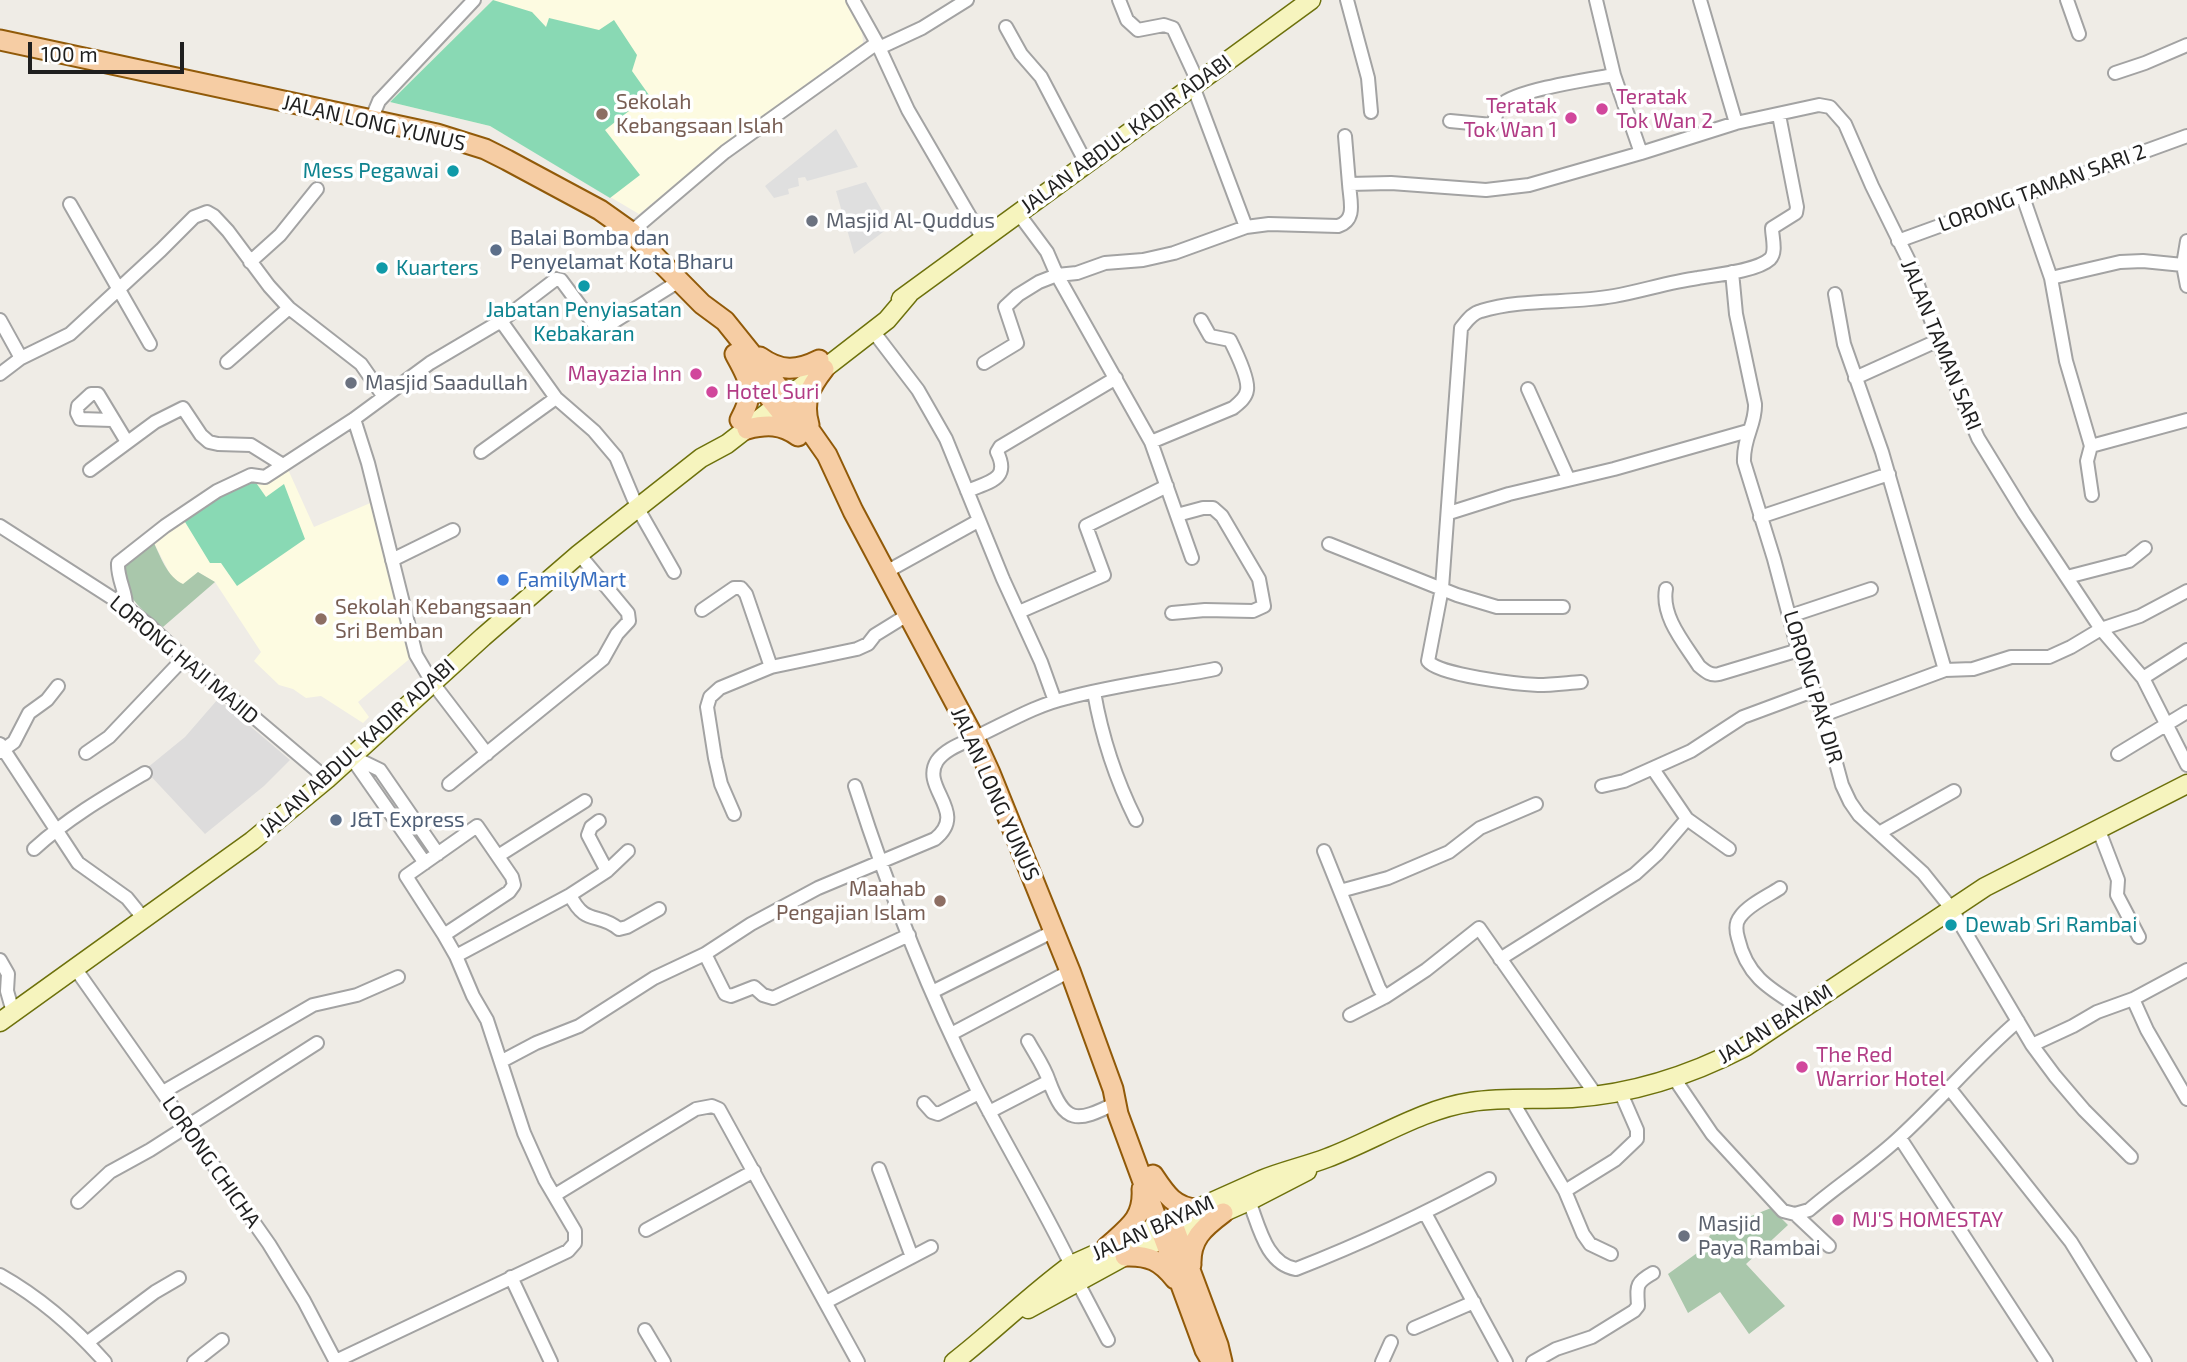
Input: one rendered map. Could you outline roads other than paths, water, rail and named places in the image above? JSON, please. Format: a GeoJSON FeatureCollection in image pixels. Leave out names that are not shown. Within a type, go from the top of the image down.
{"type":"FeatureCollection","features":[{"type":"Feature","properties":{"kind":"main road","name":"JALAN ABDUL KADIR ADABI"},"geometry":{"type":"LineString","coordinates":[[7,1017],[252,841],[327,779],[432,682],[579,554],[701,458],[727,444],[744,424],[821,364],[880,313],[1196,84],[1299,4]]}},
{"type":"Feature","properties":{"kind":"main road","name":"JALAN LONG YUNUS"},"geometry":{"type":"LineString","coordinates":[[0,40],[437,134],[485,149],[600,210],[631,232],[702,304],[725,321],[740,350],[806,434],[853,511],[974,738],[1070,971],[1114,1096],[1128,1109],[1147,1178],[1222,1362]]}},
{"type":"Feature","properties":{"kind":"main road","name":"JALAN ABDUL KADIR ADABI"},"geometry":{"type":"LineString","coordinates":[[821,364],[887,320],[909,294]]}},
{"type":"Feature","properties":{"kind":"main road"},"geometry":{"type":"LineString","coordinates":[[740,350],[777,368],[821,364]]}},
{"type":"Feature","properties":{"kind":"main road"},"geometry":{"type":"LineString","coordinates":[[740,350],[751,386],[744,424],[773,425],[806,434],[805,405],[821,364]]}},
{"type":"Feature","properties":{"kind":"main road","name":"JALAN BAYAM"},"geometry":{"type":"LineString","coordinates":[[1167,1229],[1197,1209],[1293,1167],[1324,1159],[1434,1112],[1470,1102],[1596,1095],[1620,1091],[1711,1064],[1745,1047],[1985,887],[2187,784]]}},
{"type":"Feature","properties":{"kind":"main road","name":"JALAN BAYAM"},"geometry":{"type":"LineString","coordinates":[[954,1362],[1048,1282],[1074,1273],[1167,1229],[1223,1213],[1299,1177],[1324,1159]]}},
{"type":"Feature","properties":{"kind":"main road"},"geometry":{"type":"LineString","coordinates":[[1147,1178],[1174,1202],[1197,1209]]}},
{"type":"Feature","properties":{"kind":"main road"},"geometry":{"type":"LineString","coordinates":[[1147,1178],[1141,1210],[1116,1252],[1158,1261],[1190,1289]]}},
{"type":"Feature","properties":{"kind":"main road"},"geometry":{"type":"LineString","coordinates":[[1190,1289],[1193,1241],[1200,1231],[1223,1213]]}},
{"type":"Feature","properties":{"kind":"main road","name":"JALAN LONG YUNUS"},"geometry":{"type":"LineString","coordinates":[[1190,1289],[1205,1350],[1212,1362]]}},
{"type":"Feature","properties":{"kind":"street"},"geometry":{"type":"LineString","coordinates":[[371,120],[379,102],[474,0]]}},
{"type":"Feature","properties":{"kind":"street"},"geometry":{"type":"LineString","coordinates":[[853,0],[878,45],[908,110],[983,239]]}},
{"type":"Feature","properties":{"kind":"street"},"geometry":{"type":"LineString","coordinates":[[631,232],[725,152],[878,45],[922,29],[967,0]]}},
{"type":"Feature","properties":{"kind":"street"},"geometry":{"type":"LineString","coordinates":[[1119,0],[1127,20],[1138,30],[1164,25],[1178,35],[1246,227]]}},
{"type":"Feature","properties":{"kind":"street"},"geometry":{"type":"LineString","coordinates":[[1347,0],[1367,78],[1371,112]]}},
{"type":"Feature","properties":{"kind":"street"},"geometry":{"type":"LineString","coordinates":[[1596,0],[1614,75],[1641,153]]}},
{"type":"Feature","properties":{"kind":"street"},"geometry":{"type":"LineString","coordinates":[[1700,0],[1736,123]]}},
{"type":"Feature","properties":{"kind":"street"},"geometry":{"type":"LineString","coordinates":[[2067,0],[2079,34]]}},
{"type":"Feature","properties":{"kind":"street"},"geometry":{"type":"LineString","coordinates":[[1006,27],[1021,54],[1041,77],[1086,163]]}},
{"type":"Feature","properties":{"kind":"street"},"geometry":{"type":"LineString","coordinates":[[2115,72],[2187,45]]}},
{"type":"Feature","properties":{"kind":"street"},"geometry":{"type":"LineString","coordinates":[[1450,121],[1492,125],[1498,110],[1508,99],[1569,83],[1614,75]]}},
{"type":"Feature","properties":{"kind":"street","name":"JALAN TAMAN SARI"},"geometry":{"type":"LineString","coordinates":[[1349,184],[1391,183],[1486,190],[1529,185],[1736,123],[1819,105],[1830,107],[1840,116],[1909,261],[1978,438],[2101,629],[2143,678],[2187,765]]}},
{"type":"Feature","properties":{"kind":"street"},"geometry":{"type":"LineString","coordinates":[[1581,682],[1534,684],[1483,678],[1432,666],[1428,661],[1442,588],[1461,328],[1468,318],[1478,311],[1613,296],[1732,272],[1771,258],[1773,228],[1796,213],[1797,206],[1779,115]]}},
{"type":"Feature","properties":{"kind":"street"},"geometry":{"type":"LineString","coordinates":[[984,363],[1017,343],[1005,307],[1039,282],[1057,275],[1076,273],[1105,263],[1143,260],[1174,253],[1246,227],[1269,224],[1326,227],[1346,223],[1352,214],[1345,136]]}},
{"type":"Feature","properties":{"kind":"street","name":"LORONG TAMAN SARI 2"},"geometry":{"type":"LineString","coordinates":[[1898,241],[2187,136]]}},
{"type":"Feature","properties":{"kind":"street"},"geometry":{"type":"LineString","coordinates":[[250,262],[280,235],[317,189]]}},
{"type":"Feature","properties":{"kind":"street"},"geometry":{"type":"LineString","coordinates":[[2022,194],[2051,278],[2066,361],[2091,446],[2087,461],[2092,495]]}},
{"type":"Feature","properties":{"kind":"street"},"geometry":{"type":"LineString","coordinates":[[70,204],[149,344]]}},
{"type":"Feature","properties":{"kind":"street"},"geometry":{"type":"LineString","coordinates":[[0,374],[21,358],[69,334],[194,217],[203,212],[215,216],[289,308],[361,364],[384,397]]}},
{"type":"Feature","properties":{"kind":"street"},"geometry":{"type":"LineString","coordinates":[[1018,213],[1047,252],[1057,275],[1152,442],[1192,558]]}},
{"type":"Feature","properties":{"kind":"street"},"geometry":{"type":"LineString","coordinates":[[2187,241],[2183,265],[2187,286]]}},
{"type":"Feature","properties":{"kind":"street"},"geometry":{"type":"LineString","coordinates":[[2051,278],[2120,262],[2183,265]]}},
{"type":"Feature","properties":{"kind":"street","name":"LORONG PAK DIR"},"geometry":{"type":"LineString","coordinates":[[1732,272],[1736,314],[1756,418],[1748,430],[1744,462],[1799,650],[1823,715],[1842,785],[1859,815],[1923,873],[1951,908],[2032,1045],[2084,1110],[2131,1157]]}},
{"type":"Feature","properties":{"kind":"street"},"geometry":{"type":"LineString","coordinates":[[126,607],[127,601],[117,568],[119,561],[216,491],[251,475],[265,477],[354,419],[430,363],[501,321],[558,278],[596,330],[601,331],[681,280]]}},
{"type":"Feature","properties":{"kind":"street"},"geometry":{"type":"LineString","coordinates":[[1835,294],[1844,344],[1870,412],[1945,670]]}},
{"type":"Feature","properties":{"kind":"street"},"geometry":{"type":"LineString","coordinates":[[227,362],[289,308]]}},
{"type":"Feature","properties":{"kind":"street"},"geometry":{"type":"LineString","coordinates":[[0,320],[21,358]]}},
{"type":"Feature","properties":{"kind":"street"},"geometry":{"type":"LineString","coordinates":[[1152,442],[1233,408],[1248,392],[1247,382],[1230,340],[1210,336],[1201,320]]}},
{"type":"Feature","properties":{"kind":"street"},"geometry":{"type":"LineString","coordinates":[[501,321],[556,398],[594,431],[616,457],[637,507],[674,572]]}},
{"type":"Feature","properties":{"kind":"street"},"geometry":{"type":"LineString","coordinates":[[873,331],[906,374],[946,439],[1055,701]]}},
{"type":"Feature","properties":{"kind":"street"},"geometry":{"type":"LineString","coordinates":[[1855,378],[1939,340]]}},
{"type":"Feature","properties":{"kind":"street"},"geometry":{"type":"LineString","coordinates":[[967,491],[996,479],[1002,471],[1003,463],[998,452],[1000,447],[1116,378]]}},
{"type":"Feature","properties":{"kind":"street"},"geometry":{"type":"LineString","coordinates":[[1528,389],[1568,478]]}},
{"type":"Feature","properties":{"kind":"street"},"geometry":{"type":"LineString","coordinates":[[481,452],[556,398]]}},
{"type":"Feature","properties":{"kind":"street"},"geometry":{"type":"LineString","coordinates":[[90,470],[155,422],[183,408],[201,435],[209,442],[251,445],[283,465]]}},
{"type":"Feature","properties":{"kind":"street"},"geometry":{"type":"LineString","coordinates":[[354,419],[416,655],[432,682],[487,754]]}},
{"type":"Feature","properties":{"kind":"street"},"geometry":{"type":"LineString","coordinates":[[2091,446],[2187,419]]}},
{"type":"Feature","properties":{"kind":"street"},"geometry":{"type":"LineString","coordinates":[[112,420],[127,442]]}},
{"type":"Feature","properties":{"kind":"street"},"geometry":{"type":"LineString","coordinates":[[1449,513],[1748,430]]}},
{"type":"Feature","properties":{"kind":"street"},"geometry":{"type":"LineString","coordinates":[[1760,517],[1888,474]]}},
{"type":"Feature","properties":{"kind":"street"},"geometry":{"type":"LineString","coordinates":[[1019,612],[1104,575],[1086,526],[1167,486]]}},
{"type":"Feature","properties":{"kind":"street"},"geometry":{"type":"LineString","coordinates":[[1172,613],[1205,610],[1252,611],[1264,606],[1259,579],[1222,516],[1213,508],[1177,515]]}},
{"type":"Feature","properties":{"kind":"street"},"geometry":{"type":"LineString","coordinates":[[887,572],[978,521]]}},
{"type":"Feature","properties":{"kind":"street","name":"LORONG HAJI MAJID"},"geometry":{"type":"LineString","coordinates":[[0,526],[126,607],[327,779]]}},
{"type":"Feature","properties":{"kind":"street"},"geometry":{"type":"LineString","coordinates":[[392,560],[453,530]]}},
{"type":"Feature","properties":{"kind":"street"},"geometry":{"type":"LineString","coordinates":[[1329,544],[1457,595],[1497,607],[1563,607]]}},
{"type":"Feature","properties":{"kind":"street"},"geometry":{"type":"LineString","coordinates":[[2067,577],[2129,561],[2145,548]]}},
{"type":"Feature","properties":{"kind":"street"},"geometry":{"type":"LineString","coordinates":[[449,784],[603,659],[629,621],[628,613],[579,554]]}},
{"type":"Feature","properties":{"kind":"street"},"geometry":{"type":"LineString","coordinates":[[702,610],[734,589],[741,588],[746,594],[771,667]]}},
{"type":"Feature","properties":{"kind":"street"},"geometry":{"type":"LineString","coordinates":[[1666,589],[1664,600],[1671,620],[1699,666],[1706,672],[1719,674],[1799,650]]}},
{"type":"Feature","properties":{"kind":"street"},"geometry":{"type":"LineString","coordinates":[[1790,617],[1871,589]]}},
{"type":"Feature","properties":{"kind":"street"},"geometry":{"type":"LineString","coordinates":[[1823,715],[1945,670],[1973,669],[2011,657],[2049,657],[2071,648],[2101,629],[2140,615],[2187,591]]}},
{"type":"Feature","properties":{"kind":"street"},"geometry":{"type":"LineString","coordinates":[[734,814],[721,784],[707,707],[710,697],[720,688],[771,667],[857,649],[909,614]]}},
{"type":"Feature","properties":{"kind":"street"},"geometry":{"type":"LineString","coordinates":[[2143,678],[2187,650]]}},
{"type":"Feature","properties":{"kind":"street"},"geometry":{"type":"LineString","coordinates":[[86,753],[109,737],[184,658]]}},
{"type":"Feature","properties":{"kind":"street"},"geometry":{"type":"LineString","coordinates":[[502,1062],[536,1042],[579,1026],[633,994],[654,978],[705,954],[751,924],[818,888],[935,839],[944,832],[948,815],[934,768],[948,751],[1055,701],[1215,669]]}},
{"type":"Feature","properties":{"kind":"street"},"geometry":{"type":"LineString","coordinates":[[58,686],[47,700],[29,713],[14,741],[2,749],[82,868],[127,898],[144,919]]}},
{"type":"Feature","properties":{"kind":"street"},"geometry":{"type":"LineString","coordinates":[[1602,786],[1624,781],[1691,751],[1743,717],[1813,691]]}},
{"type":"Feature","properties":{"kind":"street"},"geometry":{"type":"LineString","coordinates":[[1094,692],[1108,755],[1136,820]]}},
{"type":"Feature","properties":{"kind":"street"},"geometry":{"type":"LineString","coordinates":[[2118,754],[2187,712]]}},
{"type":"Feature","properties":{"kind":"street"},"geometry":{"type":"LineString","coordinates":[[351,756],[380,770],[438,854]]}},
{"type":"Feature","properties":{"kind":"street"},"geometry":{"type":"LineString","coordinates":[[351,756],[425,863]]}},
{"type":"Feature","properties":{"kind":"street"},"geometry":{"type":"LineString","coordinates":[[1653,768],[1687,818],[1729,849]]}},
{"type":"Feature","properties":{"kind":"street"},"geometry":{"type":"LineString","coordinates":[[34,849],[57,828],[145,773]]}},
{"type":"Feature","properties":{"kind":"street"},"geometry":{"type":"LineString","coordinates":[[855,786],[880,864],[951,1034],[989,1112],[1049,1220],[1108,1340]]}},
{"type":"Feature","properties":{"kind":"street"},"geometry":{"type":"LineString","coordinates":[[1879,833],[1954,791]]}},
{"type":"Feature","properties":{"kind":"street"},"geometry":{"type":"LineString","coordinates":[[498,856],[585,802]]}},
{"type":"Feature","properties":{"kind":"street"},"geometry":{"type":"LineString","coordinates":[[1340,891],[1388,878],[1449,852],[1480,828],[1536,804]]}},
{"type":"Feature","properties":{"kind":"street"},"geometry":{"type":"LineString","coordinates":[[1500,958],[1634,874],[1657,854],[1687,818]]}},
{"type":"Feature","properties":{"kind":"street"},"geometry":{"type":"LineString","coordinates":[[599,821],[588,835],[607,871]]}},
{"type":"Feature","properties":{"kind":"street"},"geometry":{"type":"LineString","coordinates":[[336,1361],[568,1251],[575,1243],[575,1231],[545,1180],[524,1133],[487,1020],[472,996],[456,956],[406,876],[477,826],[512,877],[512,889],[444,935]]}},
{"type":"Feature","properties":{"kind":"street"},"geometry":{"type":"LineString","coordinates":[[2098,828],[2118,880],[2116,895],[2139,937]]}},
{"type":"Feature","properties":{"kind":"street"},"geometry":{"type":"LineString","coordinates":[[456,956],[570,895],[607,871],[628,851]]}},
{"type":"Feature","properties":{"kind":"street"},"geometry":{"type":"LineString","coordinates":[[1324,851],[1378,988],[1385,997]]}},
{"type":"Feature","properties":{"kind":"street"},"geometry":{"type":"LineString","coordinates":[[1780,888],[1738,918],[1735,929],[1746,962],[1756,978],[1802,1009]]}},
{"type":"Feature","properties":{"kind":"street"},"geometry":{"type":"LineString","coordinates":[[570,895],[586,917],[604,920],[619,929],[627,928],[659,909]]}},
{"type":"Feature","properties":{"kind":"street"},"geometry":{"type":"LineString","coordinates":[[1350,1015],[1385,997],[1426,970],[1479,928],[1596,1095]]}},
{"type":"Feature","properties":{"kind":"street"},"geometry":{"type":"LineString","coordinates":[[932,992],[1054,932]]}},
{"type":"Feature","properties":{"kind":"street"},"geometry":{"type":"LineString","coordinates":[[705,954],[723,991],[728,995],[754,987],[763,995],[773,998],[909,935]]}},
{"type":"Feature","properties":{"kind":"street"},"geometry":{"type":"LineString","coordinates":[[0,960],[8,974],[7,1017]]}},
{"type":"Feature","properties":{"kind":"street","name":"LORONG CHICHA"},"geometry":{"type":"LineString","coordinates":[[75,968],[269,1244],[336,1361]]}},
{"type":"Feature","properties":{"kind":"street"},"geometry":{"type":"LineString","coordinates":[[2032,1045],[2097,1012],[2133,999],[2187,970]]}},
{"type":"Feature","properties":{"kind":"street"},"geometry":{"type":"LineString","coordinates":[[951,1034],[1070,971]]}},
{"type":"Feature","properties":{"kind":"street"},"geometry":{"type":"LineString","coordinates":[[163,1092],[313,1004],[357,995],[398,977]]}},
{"type":"Feature","properties":{"kind":"street"},"geometry":{"type":"LineString","coordinates":[[2133,999],[2147,1030],[2187,1099]]}},
{"type":"Feature","properties":{"kind":"street"},"geometry":{"type":"LineString","coordinates":[[1795,1214],[1809,1210],[1900,1138],[1981,1054],[2018,1021]]}},
{"type":"Feature","properties":{"kind":"street"},"geometry":{"type":"LineString","coordinates":[[1028,1041],[1049,1081],[1054,1097],[1068,1114],[1090,1116],[1114,1096]]}},
{"type":"Feature","properties":{"kind":"street"},"geometry":{"type":"LineString","coordinates":[[78,1202],[110,1172],[317,1043]]}},
{"type":"Feature","properties":{"kind":"street"},"geometry":{"type":"LineString","coordinates":[[1674,1077],[1712,1134],[1783,1211],[1795,1214],[1829,1246]]}},
{"type":"Feature","properties":{"kind":"street"},"geometry":{"type":"LineString","coordinates":[[989,1112],[1049,1081]]}},
{"type":"Feature","properties":{"kind":"street"},"geometry":{"type":"LineString","coordinates":[[1950,1089],[2071,1242],[2145,1362]]}},
{"type":"Feature","properties":{"kind":"street"},"geometry":{"type":"LineString","coordinates":[[1565,1191],[1615,1160],[1637,1139],[1637,1130],[1620,1091]]}},
{"type":"Feature","properties":{"kind":"street"},"geometry":{"type":"LineString","coordinates":[[924,1103],[937,1114],[979,1093]]}},
{"type":"Feature","properties":{"kind":"street"},"geometry":{"type":"LineString","coordinates":[[1511,1099],[1565,1191],[1583,1234],[1590,1244],[1611,1254]]}},
{"type":"Feature","properties":{"kind":"street"},"geometry":{"type":"LineString","coordinates":[[555,1195],[696,1109],[704,1106],[719,1109],[858,1362]]}},
{"type":"Feature","properties":{"kind":"street"},"geometry":{"type":"LineString","coordinates":[[1900,1138],[2046,1362]]}},
{"type":"Feature","properties":{"kind":"street"},"geometry":{"type":"LineString","coordinates":[[879,1169],[912,1257]]}},
{"type":"Feature","properties":{"kind":"street"},"geometry":{"type":"LineString","coordinates":[[646,1230],[754,1171]]}},
{"type":"Feature","properties":{"kind":"street"},"geometry":{"type":"LineString","coordinates":[[1249,1201],[1269,1251],[1276,1261],[1285,1267],[1296,1269],[1362,1243],[1489,1179]]}},
{"type":"Feature","properties":{"kind":"street"},"geometry":{"type":"LineString","coordinates":[[1425,1213],[1506,1362]]}},
{"type":"Feature","properties":{"kind":"street"},"geometry":{"type":"LineString","coordinates":[[826,1302],[930,1247]]}},
{"type":"Feature","properties":{"kind":"street"},"geometry":{"type":"LineString","coordinates":[[1532,1362],[1556,1349],[1592,1337],[1634,1311],[1639,1306],[1637,1287],[1640,1281],[1653,1273]]}},
{"type":"Feature","properties":{"kind":"street"},"geometry":{"type":"LineString","coordinates":[[0,1275],[26,1289],[71,1324],[105,1362]]}},
{"type":"Feature","properties":{"kind":"street"},"geometry":{"type":"LineString","coordinates":[[511,1277],[551,1362]]}},
{"type":"Feature","properties":{"kind":"street"},"geometry":{"type":"LineString","coordinates":[[88,1342],[178,1278]]}},
{"type":"Feature","properties":{"kind":"street"},"geometry":{"type":"LineString","coordinates":[[1414,1328],[1474,1301]]}},
{"type":"Feature","properties":{"kind":"street"},"geometry":{"type":"LineString","coordinates":[[645,1330],[664,1362]]}},
{"type":"Feature","properties":{"kind":"street"},"geometry":{"type":"LineString","coordinates":[[194,1362],[222,1339]]}},
{"type":"Feature","properties":{"kind":"street"},"geometry":{"type":"LineString","coordinates":[[1382,1362],[1391,1342]]}},
{"type":"Feature","properties":{"kind":"place","name":"Teratak Tok Wan 2"},"geometry":{"type":"Point","coordinates":[1602,109]}},
{"type":"Feature","properties":{"kind":"place","name":"Sekolah Kebangsaan Islah"},"geometry":{"type":"Point","coordinates":[602,114]}},
{"type":"Feature","properties":{"kind":"place","name":"Teratak Tok Wan 1"},"geometry":{"type":"Point","coordinates":[1571,118]}},
{"type":"Feature","properties":{"kind":"place","name":"Mess Pegawai"},"geometry":{"type":"Point","coordinates":[453,171]}},
{"type":"Feature","properties":{"kind":"place","name":"Masjid Al-Quddus"},"geometry":{"type":"Point","coordinates":[812,221]}},
{"type":"Feature","properties":{"kind":"place","name":"Balai Bomba dan Penyelamat Kota Bharu"},"geometry":{"type":"Point","coordinates":[496,250]}},
{"type":"Feature","properties":{"kind":"place","name":"Kuarters"},"geometry":{"type":"Point","coordinates":[382,268]}},
{"type":"Feature","properties":{"kind":"place","name":"Jabatan Penyiasatan Kebakaran"},"geometry":{"type":"Point","coordinates":[584,286]}},
{"type":"Feature","properties":{"kind":"place","name":"Mayazia Inn"},"geometry":{"type":"Point","coordinates":[696,374]}},
{"type":"Feature","properties":{"kind":"place","name":"Masjid Saadullah"},"geometry":{"type":"Point","coordinates":[351,383]}},
{"type":"Feature","properties":{"kind":"place","name":"Hotel Suri"},"geometry":{"type":"Point","coordinates":[712,392]}},
{"type":"Feature","properties":{"kind":"place","name":"FamilyMart"},"geometry":{"type":"Point","coordinates":[503,580]}},
{"type":"Feature","properties":{"kind":"place","name":"Sekolah Kebangsaan Sri Bemban"},"geometry":{"type":"Point","coordinates":[321,619]}},
{"type":"Feature","properties":{"kind":"place","name":"J&T Express"},"geometry":{"type":"Point","coordinates":[336,820]}},
{"type":"Feature","properties":{"kind":"place","name":"Maahab Pengajian Islam"},"geometry":{"type":"Point","coordinates":[940,901]}},
{"type":"Feature","properties":{"kind":"place","name":"Dewab Sri Rambai"},"geometry":{"type":"Point","coordinates":[1951,925]}},
{"type":"Feature","properties":{"kind":"place","name":"The Red Warrior Hotel"},"geometry":{"type":"Point","coordinates":[1802,1067]}},
{"type":"Feature","properties":{"kind":"place","name":"MJ'S HOMESTAY"},"geometry":{"type":"Point","coordinates":[1838,1220]}},
{"type":"Feature","properties":{"kind":"place","name":"Masjid Paya Rambai"},"geometry":{"type":"Point","coordinates":[1684,1236]}}]}
